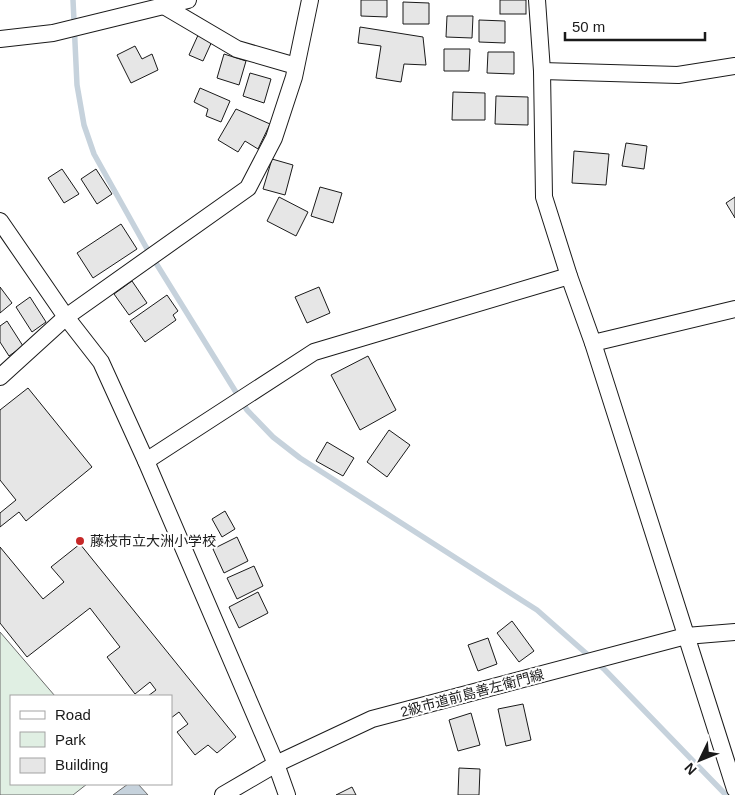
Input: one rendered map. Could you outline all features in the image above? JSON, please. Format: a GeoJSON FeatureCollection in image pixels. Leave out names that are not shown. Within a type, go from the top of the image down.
{"type":"FeatureCollection","features":[{"type":"Feature","properties":{"kind":"street"},"geometry":{"type":"LineString","coordinates":[[0,38],[52,33],[188,0]]}},
{"type":"Feature","properties":{"kind":"street"},"geometry":{"type":"LineString","coordinates":[[0,377],[66,317],[248,188],[274,138],[294,78],[310,0]]}},
{"type":"Feature","properties":{"kind":"street"},"geometry":{"type":"LineString","coordinates":[[537,0],[542,71],[544,197],[593,343],[735,789]]}},
{"type":"Feature","properties":{"kind":"street"},"geometry":{"type":"LineString","coordinates":[[164,6],[237,49],[296,66]]}},
{"type":"Feature","properties":{"kind":"street"},"geometry":{"type":"LineString","coordinates":[[542,71],[678,75],[735,66]]}},
{"type":"Feature","properties":{"kind":"street"},"geometry":{"type":"LineString","coordinates":[[0,221],[66,317],[101,362],[146,461],[276,764],[287,795]]}},
{"type":"Feature","properties":{"kind":"street"},"geometry":{"type":"LineString","coordinates":[[146,461],[314,352],[569,276]]}},
{"type":"Feature","properties":{"kind":"street"},"geometry":{"type":"LineString","coordinates":[[593,343],[735,309]]}},
{"type":"Feature","properties":{"kind":"street","name":"2級市道前島善左衛門線"},"geometry":{"type":"LineString","coordinates":[[223,795],[276,764],[372,719],[686,636],[735,632]]}},
{"type":"Feature","properties":{"kind":"green space"},"geometry":{"type":"Polygon","coordinates":[[[0,632],[54,695],[10,695],[10,785],[86,785],[73,795],[0,795],[0,632]]]}},
{"type":"Feature","properties":{"kind":"shaded area"},"geometry":{"type":"Polygon","coordinates":[[[127,785],[139,785],[148,795],[113,795],[127,785]]]}},
{"type":"Feature","properties":{"kind":"building"},"geometry":{"type":"Polygon","coordinates":[[[361,0],[387,0],[387,17],[361,16],[361,0]]]}},
{"type":"Feature","properties":{"kind":"building"},"geometry":{"type":"Polygon","coordinates":[[[500,0],[526,0],[526,14],[500,14],[500,0]]]}},
{"type":"Feature","properties":{"kind":"building"},"geometry":{"type":"Polygon","coordinates":[[[403,2],[429,3],[429,24],[403,24],[403,2]]]}},
{"type":"Feature","properties":{"kind":"building"},"geometry":{"type":"Polygon","coordinates":[[[447,16],[473,16],[472,38],[446,37],[447,16]]]}},
{"type":"Feature","properties":{"kind":"building"},"geometry":{"type":"Polygon","coordinates":[[[479,20],[505,21],[505,43],[479,42],[479,20]]]}},
{"type":"Feature","properties":{"kind":"building"},"geometry":{"type":"Polygon","coordinates":[[[360,27],[423,37],[426,65],[404,64],[401,82],[376,78],[381,46],[358,43],[360,27]]]}},
{"type":"Feature","properties":{"kind":"building"},"geometry":{"type":"Polygon","coordinates":[[[199,33],[213,39],[203,61],[189,55],[199,33]]]}},
{"type":"Feature","properties":{"kind":"building"},"geometry":{"type":"Polygon","coordinates":[[[135,46],[142,59],[152,54],[158,70],[131,83],[117,55],[135,46]]]}},
{"type":"Feature","properties":{"kind":"building"},"geometry":{"type":"Polygon","coordinates":[[[444,49],[470,49],[469,71],[444,71],[444,49]]]}},
{"type":"Feature","properties":{"kind":"building"},"geometry":{"type":"Polygon","coordinates":[[[488,52],[514,52],[514,74],[487,73],[488,52]]]}},
{"type":"Feature","properties":{"kind":"building"},"geometry":{"type":"Polygon","coordinates":[[[224,54],[246,61],[239,85],[217,78],[224,54]]]}},
{"type":"Feature","properties":{"kind":"building"},"geometry":{"type":"Polygon","coordinates":[[[250,73],[271,79],[264,103],[243,96],[250,73]]]}},
{"type":"Feature","properties":{"kind":"building"},"geometry":{"type":"Polygon","coordinates":[[[200,88],[230,101],[221,122],[206,116],[208,109],[194,102],[200,88]]]}},
{"type":"Feature","properties":{"kind":"building"},"geometry":{"type":"Polygon","coordinates":[[[453,92],[485,93],[485,120],[452,120],[453,92]]]}},
{"type":"Feature","properties":{"kind":"building"},"geometry":{"type":"Polygon","coordinates":[[[496,96],[528,97],[528,125],[495,124],[496,96]]]}},
{"type":"Feature","properties":{"kind":"building"},"geometry":{"type":"Polygon","coordinates":[[[236,109],[270,124],[258,149],[245,141],[238,152],[218,140],[236,109]]]}},
{"type":"Feature","properties":{"kind":"building"},"geometry":{"type":"Polygon","coordinates":[[[626,143],[647,146],[644,169],[622,166],[626,143]]]}},
{"type":"Feature","properties":{"kind":"building"},"geometry":{"type":"Polygon","coordinates":[[[574,151],[609,154],[606,185],[572,183],[574,151]]]}},
{"type":"Feature","properties":{"kind":"building"},"geometry":{"type":"Polygon","coordinates":[[[272,159],[293,165],[285,195],[263,189],[272,159]]]}},
{"type":"Feature","properties":{"kind":"building"},"geometry":{"type":"Polygon","coordinates":[[[62,169],[79,194],[64,203],[48,178],[62,169]]]}},
{"type":"Feature","properties":{"kind":"building"},"geometry":{"type":"Polygon","coordinates":[[[96,169],[112,194],[97,204],[81,179],[96,169]]]}},
{"type":"Feature","properties":{"kind":"building"},"geometry":{"type":"Polygon","coordinates":[[[320,187],[342,193],[333,223],[311,216],[320,187]]]}},
{"type":"Feature","properties":{"kind":"building"},"geometry":{"type":"Polygon","coordinates":[[[279,197],[308,212],[296,236],[267,221],[279,197]]]}},
{"type":"Feature","properties":{"kind":"building"},"geometry":{"type":"Polygon","coordinates":[[[735,197],[735,218],[726,203],[735,197]]]}},
{"type":"Feature","properties":{"kind":"building"},"geometry":{"type":"Polygon","coordinates":[[[121,224],[137,249],[93,278],[77,253],[121,224]]]}},
{"type":"Feature","properties":{"kind":"building"},"geometry":{"type":"Polygon","coordinates":[[[132,281],[147,303],[129,315],[114,294],[132,281]]]}},
{"type":"Feature","properties":{"kind":"building"},"geometry":{"type":"Polygon","coordinates":[[[0,287],[12,303],[0,313],[0,287]]]}},
{"type":"Feature","properties":{"kind":"building"},"geometry":{"type":"Polygon","coordinates":[[[319,287],[330,313],[307,323],[295,297],[319,287]]]}},
{"type":"Feature","properties":{"kind":"building"},"geometry":{"type":"Polygon","coordinates":[[[167,295],[178,311],[173,315],[176,320],[145,342],[130,321],[167,295]]]}},
{"type":"Feature","properties":{"kind":"building"},"geometry":{"type":"Polygon","coordinates":[[[30,297],[46,322],[32,332],[16,307],[30,297]]]}},
{"type":"Feature","properties":{"kind":"building"},"geometry":{"type":"Polygon","coordinates":[[[7,321],[23,346],[9,356],[0,342],[0,326],[7,321]]]}},
{"type":"Feature","properties":{"kind":"building"},"geometry":{"type":"Polygon","coordinates":[[[368,356],[396,410],[360,430],[331,375],[368,356]]]}},
{"type":"Feature","properties":{"kind":"building"},"geometry":{"type":"Polygon","coordinates":[[[28,388],[92,467],[26,521],[19,512],[0,527],[0,513],[16,500],[0,480],[0,410],[28,388]]]}},
{"type":"Feature","properties":{"kind":"building"},"geometry":{"type":"Polygon","coordinates":[[[389,430],[410,445],[387,477],[367,462],[389,430]]]}},
{"type":"Feature","properties":{"kind":"building"},"geometry":{"type":"Polygon","coordinates":[[[327,442],[354,458],[343,476],[316,461],[327,442]]]}},
{"type":"Feature","properties":{"kind":"building"},"geometry":{"type":"Polygon","coordinates":[[[225,511],[235,529],[222,537],[212,519],[225,511]]]}},
{"type":"Feature","properties":{"kind":"building"},"geometry":{"type":"Polygon","coordinates":[[[237,537],[248,561],[224,573],[213,549],[237,537]]]}},
{"type":"Feature","properties":{"kind":"building"},"geometry":{"type":"Polygon","coordinates":[[[80,544],[236,737],[217,753],[208,745],[195,755],[177,732],[188,724],[179,712],[172,717],[172,695],[149,695],[156,690],[150,682],[135,694],[107,657],[120,647],[90,608],[27,657],[0,623],[0,547],[43,599],[64,582],[51,567],[80,544]]]}},
{"type":"Feature","properties":{"kind":"building"},"geometry":{"type":"Polygon","coordinates":[[[254,566],[263,586],[237,599],[227,578],[254,566]]]}},
{"type":"Feature","properties":{"kind":"building"},"geometry":{"type":"Polygon","coordinates":[[[258,592],[268,613],[239,628],[229,607],[258,592]]]}},
{"type":"Feature","properties":{"kind":"building"},"geometry":{"type":"Polygon","coordinates":[[[512,621],[534,651],[519,662],[497,633],[512,621]]]}},
{"type":"Feature","properties":{"kind":"building"},"geometry":{"type":"Polygon","coordinates":[[[488,638],[497,664],[478,671],[468,645],[488,638]]]}},
{"type":"Feature","properties":{"kind":"building"},"geometry":{"type":"Polygon","coordinates":[[[523,704],[531,740],[506,746],[498,709],[523,704]]]}},
{"type":"Feature","properties":{"kind":"building"},"geometry":{"type":"Polygon","coordinates":[[[471,713],[480,745],[458,751],[449,720],[471,713]]]}},
{"type":"Feature","properties":{"kind":"building"},"geometry":{"type":"Polygon","coordinates":[[[459,768],[480,769],[479,795],[458,795],[459,768]]]}},
{"type":"Feature","properties":{"kind":"building"},"geometry":{"type":"Polygon","coordinates":[[[352,787],[356,795],[336,795],[352,787]]]}},
{"type":"Feature","properties":{"kind":"waterway"},"geometry":{"type":"LineString","coordinates":[[73,0],[77,85],[84,125],[94,154],[146,247],[247,410],[273,437],[300,458],[537,610],[605,670],[726,795]]}},
{"type":"Feature","properties":{"kind":"place","name":"藤枝市立大洲小学校"},"geometry":{"type":"Point","coordinates":[80,541]}}]}
